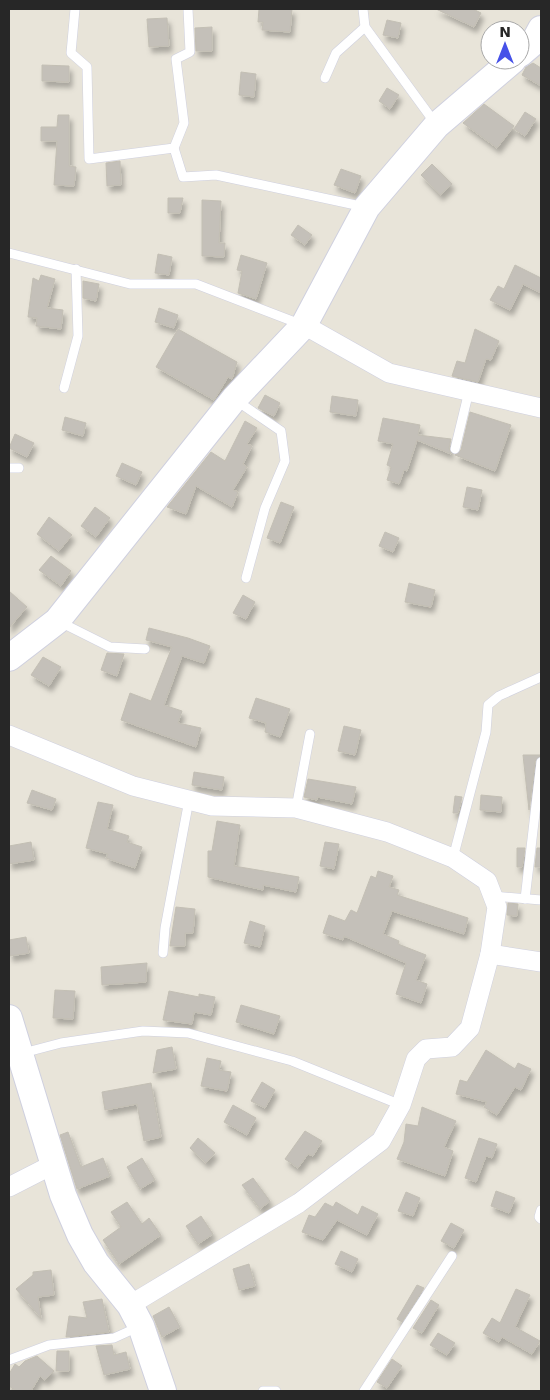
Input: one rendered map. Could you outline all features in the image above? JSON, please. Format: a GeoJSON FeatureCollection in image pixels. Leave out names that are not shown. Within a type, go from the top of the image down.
{"type":"FeatureCollection","features":[{"type":"Feature","properties":{"kind":"street"},"geometry":{"type":"LineString","coordinates":[[530,45],[541,29]]}},
{"type":"Feature","properties":{"kind":"street"},"geometry":{"type":"LineString","coordinates":[[9,658],[57,620],[234,399],[304,325],[367,207],[437,125],[501,70]]}},
{"type":"Feature","properties":{"kind":"street"},"geometry":{"type":"LineString","coordinates":[[304,325],[389,373],[541,408]]}},
{"type":"Feature","properties":{"kind":"street"},"geometry":{"type":"LineString","coordinates":[[9,735],[133,786],[212,806],[296,808],[387,832],[453,858],[486,881],[497,908],[490,954],[470,1028],[452,1047],[426,1049],[416,1059],[401,1105],[381,1141],[299,1203],[135,1315]]}},
{"type":"Feature","properties":{"kind":"street"},"geometry":{"type":"LineString","coordinates":[[490,954],[541,962]]}},
{"type":"Feature","properties":{"kind":"street"},"geometry":{"type":"LineString","coordinates":[[9,1018],[18,1054],[63,1195],[80,1235],[96,1263],[135,1315],[163,1391]]}},
{"type":"Feature","properties":{"kind":"street"},"geometry":{"type":"LineString","coordinates":[[9,1187],[54,1164]]}},
{"type":"Feature","properties":{"kind":"lane"},"geometry":{"type":"LineString","coordinates":[[75,9],[71,53],[87,67],[89,159],[174,148]]}},
{"type":"Feature","properties":{"kind":"lane"},"geometry":{"type":"LineString","coordinates":[[188,9],[190,52],[176,59],[184,123],[174,148],[183,177],[216,175],[367,207]]}},
{"type":"Feature","properties":{"kind":"lane"},"geometry":{"type":"LineString","coordinates":[[363,9],[365,27],[437,125]]}},
{"type":"Feature","properties":{"kind":"lane"},"geometry":{"type":"LineString","coordinates":[[325,78],[336,53],[365,27]]}},
{"type":"Feature","properties":{"kind":"lane"},"geometry":{"type":"LineString","coordinates":[[9,253],[130,284],[196,284],[304,325]]}},
{"type":"Feature","properties":{"kind":"lane"},"geometry":{"type":"LineString","coordinates":[[64,388],[78,336],[76,269]]}},
{"type":"Feature","properties":{"kind":"lane"},"geometry":{"type":"LineString","coordinates":[[455,449],[469,391]]}},
{"type":"Feature","properties":{"kind":"lane"},"geometry":{"type":"LineString","coordinates":[[234,399],[281,431],[285,461],[265,508],[246,578]]}},
{"type":"Feature","properties":{"kind":"lane"},"geometry":{"type":"LineString","coordinates":[[9,468],[18,468]]}},
{"type":"Feature","properties":{"kind":"lane"},"geometry":{"type":"LineString","coordinates":[[57,620],[110,647],[145,649]]}},
{"type":"Feature","properties":{"kind":"lane"},"geometry":{"type":"LineString","coordinates":[[453,858],[486,732],[488,705],[499,696],[541,677]]}},
{"type":"Feature","properties":{"kind":"lane"},"geometry":{"type":"LineString","coordinates":[[296,808],[310,734]]}},
{"type":"Feature","properties":{"kind":"lane"},"geometry":{"type":"LineString","coordinates":[[525,898],[541,762]]}},
{"type":"Feature","properties":{"kind":"lane"},"geometry":{"type":"LineString","coordinates":[[163,953],[165,928],[189,800]]}},
{"type":"Feature","properties":{"kind":"lane"},"geometry":{"type":"LineString","coordinates":[[492,896],[541,900]]}},
{"type":"Feature","properties":{"kind":"lane"},"geometry":{"type":"LineString","coordinates":[[18,1054],[61,1043],[143,1031],[188,1033],[292,1061],[401,1105]]}},
{"type":"Feature","properties":{"kind":"lane"},"geometry":{"type":"LineString","coordinates":[[541,1210],[539,1217],[541,1219]]}},
{"type":"Feature","properties":{"kind":"lane"},"geometry":{"type":"LineString","coordinates":[[362,1391],[452,1256]]}},
{"type":"Feature","properties":{"kind":"lane"},"geometry":{"type":"LineString","coordinates":[[9,1360],[50,1345],[114,1338],[135,1315]]}},
{"type":"Feature","properties":{"kind":"lane"},"geometry":{"type":"LineString","coordinates":[[263,1391],[276,1391]]}},
{"type":"Feature","properties":{"kind":"building"},"geometry":{"type":"Polygon","coordinates":[[[259,9],[292,9],[290,32],[262,30],[263,22],[258,22],[259,9]]]}},
{"type":"Feature","properties":{"kind":"building"},"geometry":{"type":"Polygon","coordinates":[[[436,9],[473,9],[481,13],[474,27],[436,9]]]}},
{"type":"Feature","properties":{"kind":"building"},"geometry":{"type":"Polygon","coordinates":[[[167,18],[169,46],[149,47],[147,19],[167,18]]]}},
{"type":"Feature","properties":{"kind":"building"},"geometry":{"type":"Polygon","coordinates":[[[387,20],[401,23],[398,38],[383,35],[387,20]]]}},
{"type":"Feature","properties":{"kind":"building"},"geometry":{"type":"Polygon","coordinates":[[[212,27],[212,51],[196,51],[195,28],[212,27]]]}},
{"type":"Feature","properties":{"kind":"building"},"geometry":{"type":"Polygon","coordinates":[[[533,63],[541,68],[541,86],[522,75],[524,70],[530,70],[530,65],[533,63]]]}},
{"type":"Feature","properties":{"kind":"building"},"geometry":{"type":"Polygon","coordinates":[[[42,65],[69,66],[69,82],[42,81],[42,65]]]}},
{"type":"Feature","properties":{"kind":"building"},"geometry":{"type":"Polygon","coordinates":[[[241,72],[256,74],[254,97],[239,95],[241,72]]]}},
{"type":"Feature","properties":{"kind":"building"},"geometry":{"type":"Polygon","coordinates":[[[387,88],[399,95],[390,109],[379,101],[387,88]]]}},
{"type":"Feature","properties":{"kind":"building"},"geometry":{"type":"Polygon","coordinates":[[[484,104],[514,126],[497,148],[463,123],[484,104]]]}},
{"type":"Feature","properties":{"kind":"building"},"geometry":{"type":"Polygon","coordinates":[[[525,112],[536,119],[525,136],[514,129],[525,112]]]}},
{"type":"Feature","properties":{"kind":"building"},"geometry":{"type":"Polygon","coordinates":[[[58,115],[69,115],[69,166],[76,167],[74,186],[54,185],[57,141],[41,141],[41,127],[57,127],[58,115]]]}},
{"type":"Feature","properties":{"kind":"building"},"geometry":{"type":"Polygon","coordinates":[[[120,161],[121,185],[107,186],[106,163],[120,161]]]}},
{"type":"Feature","properties":{"kind":"building"},"geometry":{"type":"Polygon","coordinates":[[[432,164],[452,184],[440,195],[421,175],[432,164]]]}},
{"type":"Feature","properties":{"kind":"building"},"geometry":{"type":"Polygon","coordinates":[[[341,169],[361,176],[355,193],[334,185],[341,169]]]}},
{"type":"Feature","properties":{"kind":"building"},"geometry":{"type":"Polygon","coordinates":[[[168,198],[183,198],[180,213],[168,213],[168,198]]]}},
{"type":"Feature","properties":{"kind":"building"},"geometry":{"type":"Polygon","coordinates":[[[202,200],[221,201],[219,243],[225,243],[224,257],[202,256],[202,200]]]}},
{"type":"Feature","properties":{"kind":"building"},"geometry":{"type":"Polygon","coordinates":[[[298,225],[312,235],[305,245],[291,235],[298,225]]]}},
{"type":"Feature","properties":{"kind":"building"},"geometry":{"type":"Polygon","coordinates":[[[158,254],[172,257],[169,275],[155,273],[158,254]]]}},
{"type":"Feature","properties":{"kind":"building"},"geometry":{"type":"Polygon","coordinates":[[[241,255],[267,263],[256,299],[238,293],[242,271],[237,270],[241,255]]]}},
{"type":"Feature","properties":{"kind":"building"},"geometry":{"type":"Polygon","coordinates":[[[515,265],[541,278],[541,293],[523,284],[510,310],[490,300],[498,286],[504,289],[515,265]]]}},
{"type":"Feature","properties":{"kind":"building"},"geometry":{"type":"Polygon","coordinates":[[[41,275],[55,279],[47,308],[63,310],[61,329],[36,326],[37,318],[28,317],[33,278],[39,281],[41,275]]]}},
{"type":"Feature","properties":{"kind":"building"},"geometry":{"type":"Polygon","coordinates":[[[83,281],[99,284],[96,301],[83,298],[83,281]]]}},
{"type":"Feature","properties":{"kind":"building"},"geometry":{"type":"Polygon","coordinates":[[[159,308],[178,315],[174,328],[155,322],[159,308]]]}},
{"type":"Feature","properties":{"kind":"building"},"geometry":{"type":"Polygon","coordinates":[[[178,329],[237,362],[232,379],[228,377],[214,400],[156,367],[178,329]]]}},
{"type":"Feature","properties":{"kind":"building"},"geometry":{"type":"Polygon","coordinates":[[[475,329],[499,341],[491,360],[486,359],[478,382],[452,376],[457,361],[465,363],[475,329]]]}},
{"type":"Feature","properties":{"kind":"building"},"geometry":{"type":"Polygon","coordinates":[[[265,395],[280,403],[274,416],[258,408],[265,395]]]}},
{"type":"Feature","properties":{"kind":"building"},"geometry":{"type":"Polygon","coordinates":[[[332,396],[358,400],[356,416],[330,412],[332,396]]]}},
{"type":"Feature","properties":{"kind":"building"},"geometry":{"type":"Polygon","coordinates":[[[470,412],[511,425],[495,471],[455,455],[461,450],[470,412]]]}},
{"type":"Feature","properties":{"kind":"building"},"geometry":{"type":"Polygon","coordinates":[[[65,417],[86,423],[83,436],[62,430],[65,417]]]}},
{"type":"Feature","properties":{"kind":"building"},"geometry":{"type":"Polygon","coordinates":[[[383,418],[420,425],[418,435],[451,439],[449,448],[451,454],[417,440],[407,471],[404,470],[399,484],[387,480],[391,467],[387,465],[393,444],[378,441],[383,418]]]}},
{"type":"Feature","properties":{"kind":"building"},"geometry":{"type":"Polygon","coordinates":[[[245,421],[257,428],[247,444],[252,446],[243,464],[247,467],[233,490],[238,492],[232,507],[196,486],[186,514],[167,507],[211,452],[225,461],[245,421]]]}},
{"type":"Feature","properties":{"kind":"building"},"geometry":{"type":"Polygon","coordinates":[[[15,434],[34,443],[27,457],[9,448],[15,434]]]}},
{"type":"Feature","properties":{"kind":"building"},"geometry":{"type":"Polygon","coordinates":[[[122,463],[142,472],[136,485],[116,476],[122,463]]]}},
{"type":"Feature","properties":{"kind":"building"},"geometry":{"type":"Polygon","coordinates":[[[467,487],[482,490],[478,510],[463,507],[467,487]]]}},
{"type":"Feature","properties":{"kind":"building"},"geometry":{"type":"Polygon","coordinates":[[[281,502],[294,507],[280,543],[267,538],[281,502]]]}},
{"type":"Feature","properties":{"kind":"building"},"geometry":{"type":"Polygon","coordinates":[[[95,507],[110,518],[96,537],[81,526],[95,507]]]}},
{"type":"Feature","properties":{"kind":"building"},"geometry":{"type":"Polygon","coordinates":[[[49,517],[72,535],[59,551],[37,534],[49,517]]]}},
{"type":"Feature","properties":{"kind":"building"},"geometry":{"type":"Polygon","coordinates":[[[385,532],[399,538],[393,552],[379,546],[385,532]]]}},
{"type":"Feature","properties":{"kind":"building"},"geometry":{"type":"Polygon","coordinates":[[[51,556],[71,571],[61,586],[39,570],[51,556]]]}},
{"type":"Feature","properties":{"kind":"building"},"geometry":{"type":"Polygon","coordinates":[[[409,583],[435,590],[431,607],[405,602],[409,583]]]}},
{"type":"Feature","properties":{"kind":"building"},"geometry":{"type":"Polygon","coordinates":[[[9,591],[27,607],[9,628],[9,591]]]}},
{"type":"Feature","properties":{"kind":"building"},"geometry":{"type":"Polygon","coordinates":[[[243,595],[255,602],[246,619],[233,613],[243,595]]]}},
{"type":"Feature","properties":{"kind":"building"},"geometry":{"type":"Polygon","coordinates":[[[149,628],[210,646],[204,663],[182,656],[164,705],[182,711],[178,723],[201,728],[196,747],[121,720],[130,693],[151,701],[172,647],[146,640],[149,628]]]}},
{"type":"Feature","properties":{"kind":"building"},"geometry":{"type":"Polygon","coordinates":[[[107,653],[124,654],[117,676],[101,670],[107,653]]]}},
{"type":"Feature","properties":{"kind":"building"},"geometry":{"type":"Polygon","coordinates":[[[43,657],[61,667],[49,686],[31,675],[43,657]]]}},
{"type":"Feature","properties":{"kind":"building"},"geometry":{"type":"Polygon","coordinates":[[[256,698],[290,709],[280,737],[265,732],[266,723],[249,718],[256,698]]]}},
{"type":"Feature","properties":{"kind":"building"},"geometry":{"type":"Polygon","coordinates":[[[344,726],[361,730],[355,755],[338,751],[344,726]]]}},
{"type":"Feature","properties":{"kind":"building"},"geometry":{"type":"Polygon","coordinates":[[[523,755],[541,755],[535,761],[529,810],[523,755]]]}},
{"type":"Feature","properties":{"kind":"building"},"geometry":{"type":"Polygon","coordinates":[[[194,772],[224,777],[222,790],[192,785],[194,772]]]}},
{"type":"Feature","properties":{"kind":"building"},"geometry":{"type":"Polygon","coordinates":[[[308,779],[356,787],[352,804],[317,797],[317,800],[304,797],[308,779]]]}},
{"type":"Feature","properties":{"kind":"building"},"geometry":{"type":"Polygon","coordinates":[[[32,790],[56,799],[52,810],[27,803],[32,790]]]}},
{"type":"Feature","properties":{"kind":"building"},"geometry":{"type":"Polygon","coordinates":[[[481,795],[502,797],[501,812],[480,810],[481,795]]]}},
{"type":"Feature","properties":{"kind":"building"},"geometry":{"type":"Polygon","coordinates":[[[455,796],[462,797],[458,813],[453,813],[455,796]]]}},
{"type":"Feature","properties":{"kind":"building"},"geometry":{"type":"Polygon","coordinates":[[[98,802],[113,805],[107,829],[129,836],[127,842],[142,847],[135,868],[106,858],[108,854],[86,848],[98,802]]]}},
{"type":"Feature","properties":{"kind":"building"},"geometry":{"type":"Polygon","coordinates":[[[217,821],[240,825],[234,866],[299,877],[296,892],[263,885],[263,890],[208,877],[208,851],[212,851],[217,821]]]}},
{"type":"Feature","properties":{"kind":"building"},"geometry":{"type":"Polygon","coordinates":[[[31,842],[34,860],[9,864],[9,846],[31,842]]]}},
{"type":"Feature","properties":{"kind":"building"},"geometry":{"type":"Polygon","coordinates":[[[325,842],[339,844],[334,869],[320,866],[325,842]]]}},
{"type":"Feature","properties":{"kind":"building"},"geometry":{"type":"Polygon","coordinates":[[[517,848],[525,848],[522,867],[517,867],[517,848]]]}},
{"type":"Feature","properties":{"kind":"building"},"geometry":{"type":"Polygon","coordinates":[[[537,848],[541,848],[541,867],[535,867],[537,848]]]}},
{"type":"Feature","properties":{"kind":"building"},"geometry":{"type":"Polygon","coordinates":[[[378,871],[393,876],[389,887],[399,890],[397,895],[468,918],[464,934],[392,911],[383,934],[399,941],[398,944],[426,955],[416,980],[427,984],[421,1003],[396,994],[406,963],[344,936],[343,940],[323,933],[329,915],[345,921],[351,910],[357,913],[371,876],[376,878],[378,871]]]}},
{"type":"Feature","properties":{"kind":"building"},"geometry":{"type":"Polygon","coordinates":[[[508,903],[518,904],[517,916],[507,915],[508,903]]]}},
{"type":"Feature","properties":{"kind":"building"},"geometry":{"type":"Polygon","coordinates":[[[176,907],[195,909],[193,933],[185,933],[185,946],[170,946],[176,907]]]}},
{"type":"Feature","properties":{"kind":"building"},"geometry":{"type":"Polygon","coordinates":[[[250,921],[265,926],[260,947],[244,943],[250,921]]]}},
{"type":"Feature","properties":{"kind":"building"},"geometry":{"type":"Polygon","coordinates":[[[26,937],[29,953],[10,956],[9,940],[26,937]]]}},
{"type":"Feature","properties":{"kind":"building"},"geometry":{"type":"Polygon","coordinates":[[[147,963],[146,982],[102,985],[101,967],[147,963]]]}},
{"type":"Feature","properties":{"kind":"building"},"geometry":{"type":"Polygon","coordinates":[[[55,990],[75,991],[73,1019],[53,1018],[55,990]]]}},
{"type":"Feature","properties":{"kind":"building"},"geometry":{"type":"Polygon","coordinates":[[[169,991],[199,997],[199,994],[215,997],[211,1015],[194,1012],[192,1024],[163,1020],[169,991]]]}},
{"type":"Feature","properties":{"kind":"building"},"geometry":{"type":"Polygon","coordinates":[[[241,1005],[280,1016],[274,1034],[236,1022],[241,1005]]]}},
{"type":"Feature","properties":{"kind":"building"},"geometry":{"type":"Polygon","coordinates":[[[172,1047],[176,1069],[153,1073],[157,1050],[172,1047]]]}},
{"type":"Feature","properties":{"kind":"building"},"geometry":{"type":"Polygon","coordinates":[[[486,1050],[515,1069],[518,1063],[531,1069],[521,1090],[515,1087],[497,1115],[484,1107],[487,1102],[456,1094],[460,1080],[467,1082],[486,1050]]]}},
{"type":"Feature","properties":{"kind":"building"},"geometry":{"type":"Polygon","coordinates":[[[207,1058],[221,1061],[219,1070],[231,1072],[227,1091],[201,1086],[207,1058]]]}},
{"type":"Feature","properties":{"kind":"building"},"geometry":{"type":"Polygon","coordinates":[[[262,1082],[275,1090],[265,1108],[251,1101],[262,1082]]]}},
{"type":"Feature","properties":{"kind":"building"},"geometry":{"type":"Polygon","coordinates":[[[151,1083],[161,1137],[144,1141],[137,1104],[105,1110],[102,1092],[151,1083]]]}},
{"type":"Feature","properties":{"kind":"building"},"geometry":{"type":"Polygon","coordinates":[[[233,1105],[256,1118],[247,1135],[224,1122],[233,1105]]]}},
{"type":"Feature","properties":{"kind":"building"},"geometry":{"type":"Polygon","coordinates":[[[422,1107],[456,1121],[444,1147],[453,1151],[445,1176],[397,1159],[404,1142],[406,1124],[418,1126],[422,1107]]]}},
{"type":"Feature","properties":{"kind":"building"},"geometry":{"type":"Polygon","coordinates":[[[305,1131],[322,1141],[313,1156],[308,1154],[298,1168],[285,1159],[305,1131]]]}},
{"type":"Feature","properties":{"kind":"building"},"geometry":{"type":"Polygon","coordinates":[[[68,1132],[81,1167],[103,1158],[110,1176],[77,1189],[60,1135],[68,1132]]]}},
{"type":"Feature","properties":{"kind":"building"},"geometry":{"type":"Polygon","coordinates":[[[198,1138],[215,1153],[206,1163],[190,1148],[198,1138]]]}},
{"type":"Feature","properties":{"kind":"building"},"geometry":{"type":"Polygon","coordinates":[[[479,1138],[497,1144],[492,1158],[486,1156],[476,1182],[465,1178],[479,1138]]]}},
{"type":"Feature","properties":{"kind":"building"},"geometry":{"type":"Polygon","coordinates":[[[142,1158],[155,1180],[140,1189],[127,1167],[142,1158]]]}},
{"type":"Feature","properties":{"kind":"building"},"geometry":{"type":"Polygon","coordinates":[[[253,1178],[270,1201],[260,1209],[242,1185],[253,1178]]]}},
{"type":"Feature","properties":{"kind":"building"},"geometry":{"type":"Polygon","coordinates":[[[496,1191],[515,1198],[509,1213],[491,1206],[496,1191]]]}},
{"type":"Feature","properties":{"kind":"building"},"geometry":{"type":"Polygon","coordinates":[[[406,1192],[420,1198],[413,1216],[398,1211],[406,1192]]]}},
{"type":"Feature","properties":{"kind":"building"},"geometry":{"type":"Polygon","coordinates":[[[127,1202],[142,1224],[149,1218],[161,1235],[119,1264],[103,1240],[121,1227],[111,1212],[127,1202]]]}},
{"type":"Feature","properties":{"kind":"building"},"geometry":{"type":"Polygon","coordinates":[[[336,1202],[358,1215],[362,1206],[378,1214],[367,1235],[337,1220],[323,1240],[302,1232],[309,1215],[315,1217],[325,1203],[333,1207],[336,1202]]]}},
{"type":"Feature","properties":{"kind":"building"},"geometry":{"type":"Polygon","coordinates":[[[201,1216],[213,1234],[198,1244],[186,1226],[201,1216]]]}},
{"type":"Feature","properties":{"kind":"building"},"geometry":{"type":"Polygon","coordinates":[[[451,1223],[464,1230],[454,1248],[441,1241],[451,1223]]]}},
{"type":"Feature","properties":{"kind":"building"},"geometry":{"type":"Polygon","coordinates":[[[341,1251],[358,1259],[352,1272],[335,1264],[341,1251]]]}},
{"type":"Feature","properties":{"kind":"building"},"geometry":{"type":"Polygon","coordinates":[[[249,1264],[255,1286],[239,1290],[233,1269],[249,1264]]]}},
{"type":"Feature","properties":{"kind":"building"},"geometry":{"type":"Polygon","coordinates":[[[51,1270],[54,1295],[38,1297],[41,1318],[16,1289],[33,1275],[33,1272],[51,1270]]]}},
{"type":"Feature","properties":{"kind":"building"},"geometry":{"type":"Polygon","coordinates":[[[417,1285],[424,1288],[402,1322],[397,1319],[417,1285]]]}},
{"type":"Feature","properties":{"kind":"building"},"geometry":{"type":"Polygon","coordinates":[[[516,1289],[530,1295],[515,1327],[540,1341],[532,1354],[502,1337],[499,1342],[483,1333],[492,1318],[500,1323],[516,1289]]]}},
{"type":"Feature","properties":{"kind":"building"},"geometry":{"type":"Polygon","coordinates":[[[102,1299],[109,1332],[66,1337],[69,1316],[87,1318],[83,1302],[102,1299]]]}},
{"type":"Feature","properties":{"kind":"building"},"geometry":{"type":"Polygon","coordinates":[[[431,1300],[439,1305],[422,1333],[413,1328],[431,1300]]]}},
{"type":"Feature","properties":{"kind":"building"},"geometry":{"type":"Polygon","coordinates":[[[169,1307],[180,1327],[162,1337],[153,1316],[169,1307]]]}},
{"type":"Feature","properties":{"kind":"building"},"geometry":{"type":"Polygon","coordinates":[[[438,1333],[455,1343],[447,1355],[430,1345],[438,1333]]]}},
{"type":"Feature","properties":{"kind":"building"},"geometry":{"type":"Polygon","coordinates":[[[112,1345],[114,1355],[126,1352],[130,1369],[104,1375],[96,1346],[112,1345]]]}},
{"type":"Feature","properties":{"kind":"building"},"geometry":{"type":"Polygon","coordinates":[[[57,1351],[69,1351],[69,1371],[56,1371],[57,1351]]]}},
{"type":"Feature","properties":{"kind":"building"},"geometry":{"type":"Polygon","coordinates":[[[37,1356],[54,1371],[45,1380],[40,1376],[31,1391],[16,1391],[9,1386],[9,1374],[15,1364],[19,1367],[25,1361],[37,1356]]]}},
{"type":"Feature","properties":{"kind":"building"},"geometry":{"type":"Polygon","coordinates":[[[392,1359],[402,1366],[387,1388],[377,1382],[392,1359]]]}}]}
